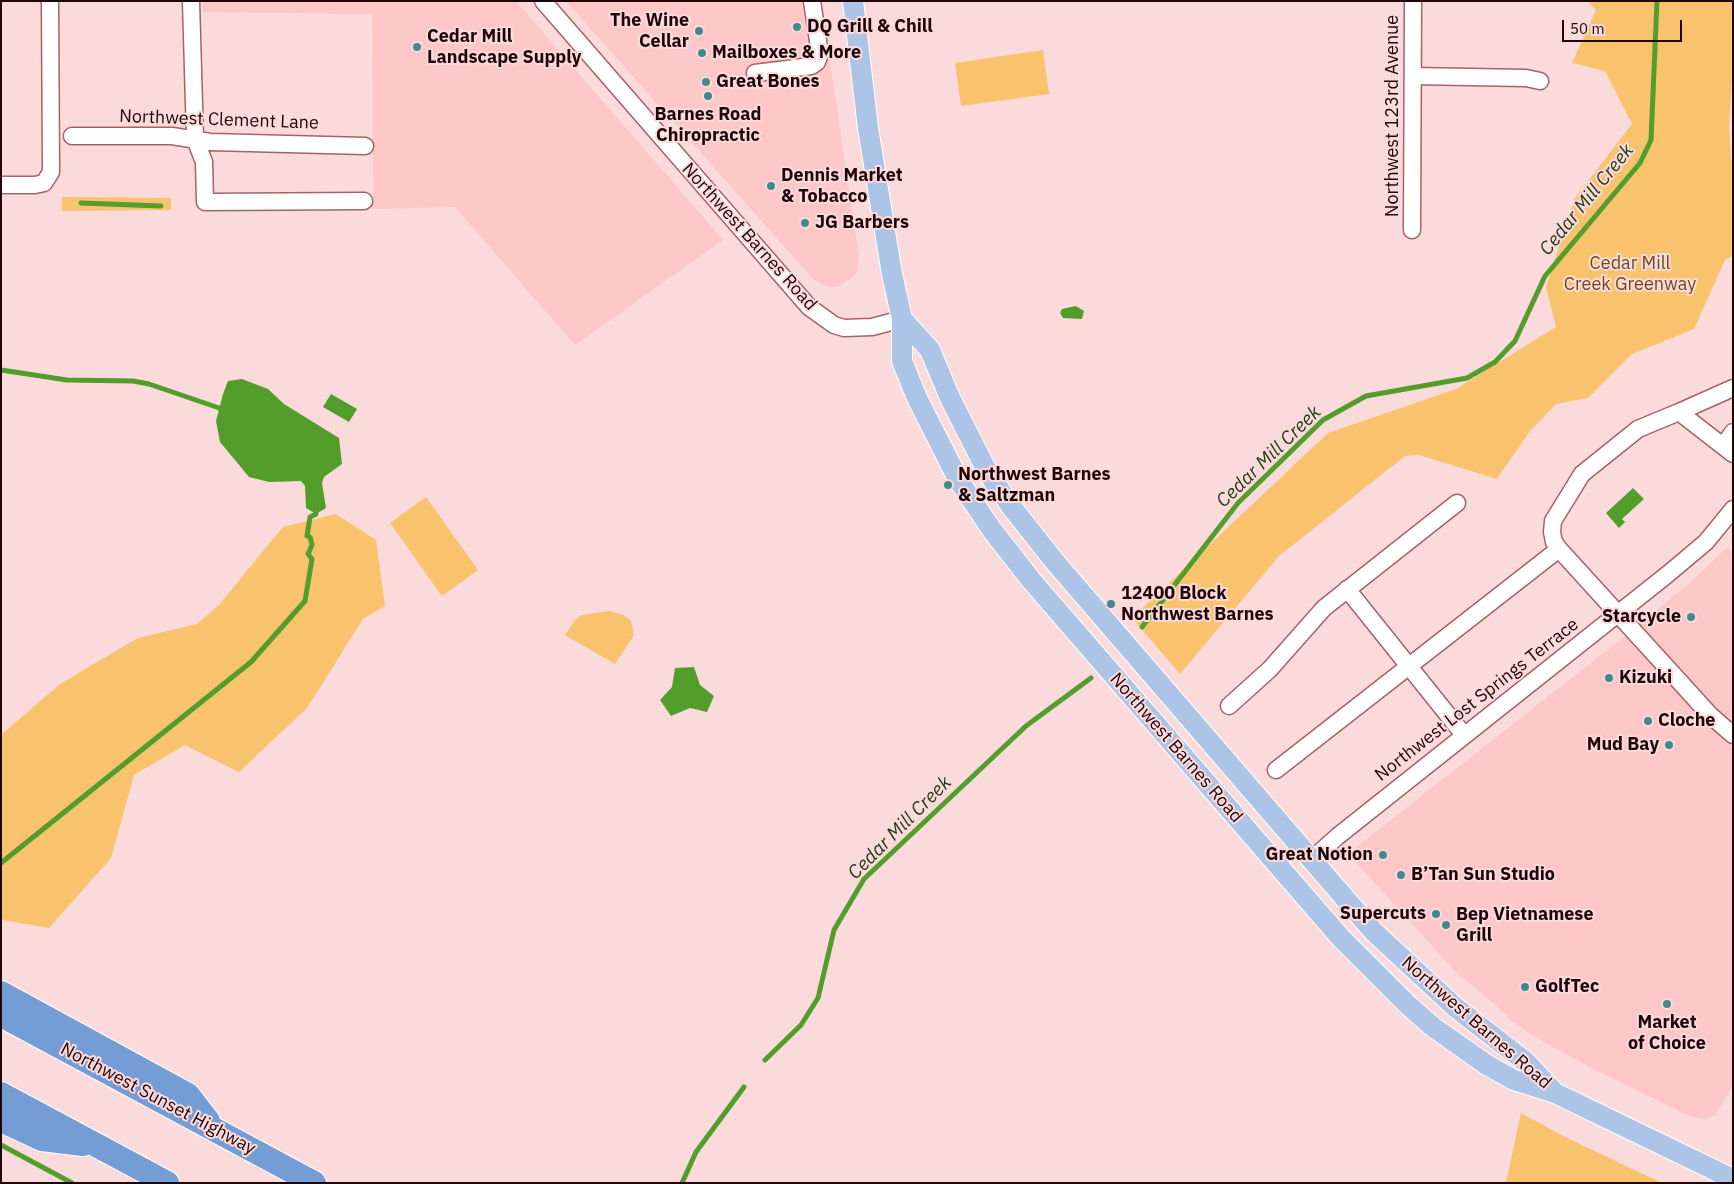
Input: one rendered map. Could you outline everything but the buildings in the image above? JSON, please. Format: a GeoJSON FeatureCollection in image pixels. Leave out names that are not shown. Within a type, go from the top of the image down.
{"type":"FeatureCollection","features":[{"type":"Feature","properties":{"kind":"highway"},"geometry":{"type":"LineString","coordinates":[[1,993],[188,1095],[213,1128]]}},
{"type":"Feature","properties":{"kind":"highway","name":"Northwest Sunset Highway"},"geometry":{"type":"LineString","coordinates":[[1,1015],[314,1183]]}},
{"type":"Feature","properties":{"kind":"highway"},"geometry":{"type":"LineString","coordinates":[[1,1094],[168,1183]]}},
{"type":"Feature","properties":{"kind":"highway"},"geometry":{"type":"LineString","coordinates":[[1,1120],[42,1139],[96,1145]]}},
{"type":"Feature","properties":{"kind":"main road"},"geometry":{"type":"LineString","coordinates":[[853,1],[868,128],[892,274],[902,319]]}},
{"type":"Feature","properties":{"kind":"main road","name":"Northwest Barnes Road"},"geometry":{"type":"LineString","coordinates":[[902,319],[930,350],[969,437],[987,471],[1010,505],[1055,562],[1349,905],[1408,965],[1455,1006],[1526,1062],[1555,1093]]}},
{"type":"Feature","properties":{"kind":"main road","name":"Northwest Barnes Road"},"geometry":{"type":"LineString","coordinates":[[902,319],[902,361],[933,431],[958,480],[992,530],[1031,580],[1340,937],[1373,972],[1433,1027],[1487,1065],[1514,1080],[1555,1093],[1731,1176]]}},
{"type":"Feature","properties":{"kind":"street"},"geometry":{"type":"LineString","coordinates":[[1,185],[35,185],[44,183],[51,172],[50,1]]}},
{"type":"Feature","properties":{"kind":"street"},"geometry":{"type":"LineString","coordinates":[[192,1],[195,139],[204,162],[205,202],[364,201]]}},
{"type":"Feature","properties":{"kind":"street","name":"Northwest Barnes Road"},"geometry":{"type":"LineString","coordinates":[[543,1],[809,307],[834,325],[844,328],[872,328],[902,319]]}},
{"type":"Feature","properties":{"kind":"street"},"geometry":{"type":"LineString","coordinates":[[755,73],[811,66],[816,62],[820,54],[812,1]]}},
{"type":"Feature","properties":{"kind":"street","name":"Northwest 123rd Avenue"},"geometry":{"type":"LineString","coordinates":[[1412,230],[1413,1]]}},
{"type":"Feature","properties":{"kind":"street"},"geometry":{"type":"LineString","coordinates":[[1413,76],[1526,78],[1540,81]]}},
{"type":"Feature","properties":{"kind":"street","name":"Northwest Clement Lane"},"geometry":{"type":"LineString","coordinates":[[72,136],[365,146]]}},
{"type":"Feature","properties":{"kind":"street"},"geometry":{"type":"LineString","coordinates":[[1733,388],[1638,429],[1582,474],[1553,522],[1554,542],[1710,715],[1733,735]]}},
{"type":"Feature","properties":{"kind":"street"},"geometry":{"type":"LineString","coordinates":[[1680,412],[1728,450],[1733,432]]}},
{"type":"Feature","properties":{"kind":"street"},"geometry":{"type":"LineString","coordinates":[[1229,706],[1270,669],[1324,608],[1457,503]]}},
{"type":"Feature","properties":{"kind":"street","name":"Northwest Lost Springs Terrace"},"geometry":{"type":"LineString","coordinates":[[1311,860],[1338,836],[1619,614],[1706,542],[1733,509]]}},
{"type":"Feature","properties":{"kind":"street"},"geometry":{"type":"LineString","coordinates":[[1276,770],[1560,549]]}},
{"type":"Feature","properties":{"kind":"street"},"geometry":{"type":"LineString","coordinates":[[1347,589],[1464,735]]}},
{"type":"Feature","properties":{"kind":"shaded area"},"geometry":{"type":"Polygon","coordinates":[[[203,1],[516,1],[723,240],[575,345],[455,207],[373,209],[372,14],[203,12],[203,1]]]}},
{"type":"Feature","properties":{"kind":"shaded area"},"geometry":{"type":"Polygon","coordinates":[[[566,1],[821,1],[859,257],[857,271],[853,277],[838,287],[828,287],[814,280],[566,1]]]}},
{"type":"Feature","properties":{"kind":"shaded area"},"geometry":{"type":"Polygon","coordinates":[[[1076,306],[1084,311],[1082,319],[1063,318],[1060,313],[1062,309],[1076,306]]]}},
{"type":"Feature","properties":{"kind":"shaded area"},"geometry":{"type":"Polygon","coordinates":[[[242,379],[268,389],[284,404],[339,438],[342,464],[324,477],[322,483],[326,508],[316,514],[306,508],[305,486],[301,481],[269,482],[249,477],[220,442],[216,421],[223,394],[228,381],[242,379]]]}},
{"type":"Feature","properties":{"kind":"shaded area"},"geometry":{"type":"Polygon","coordinates":[[[331,394],[357,409],[349,422],[323,407],[331,394]]]}},
{"type":"Feature","properties":{"kind":"shaded area"},"geometry":{"type":"Polygon","coordinates":[[[1633,488],[1644,499],[1622,519],[1625,522],[1619,528],[1606,513],[1633,488]]]}},
{"type":"Feature","properties":{"kind":"shaded area"},"geometry":{"type":"Polygon","coordinates":[[[1727,547],[1733,553],[1733,1085],[1715,1116],[1704,1119],[1689,1116],[1597,1071],[1535,1037],[1506,1017],[1507,1015],[1454,970],[1354,860],[1354,849],[1643,622],[1693,580],[1727,547]]]}},
{"type":"Feature","properties":{"kind":"shaded area"},"geometry":{"type":"Polygon","coordinates":[[[694,667],[700,685],[714,696],[707,712],[690,708],[671,716],[660,700],[672,687],[675,668],[694,667]]]}},
{"type":"Feature","properties":{"kind":"green space","name":"Cedar Mill Creek Greenway"},"geometry":{"type":"Polygon","coordinates":[[[1587,1],[1733,1],[1733,64],[1729,126],[1731,160],[1733,160],[1733,256],[1725,260],[1694,329],[1632,354],[1588,398],[1556,404],[1530,431],[1497,479],[1419,455],[1405,456],[1279,556],[1180,674],[1132,618],[1328,433],[1456,389],[1556,327],[1546,287],[1575,198],[1632,124],[1605,71],[1572,63],[1596,10],[1587,1]]]}},
{"type":"Feature","properties":{"kind":"green space"},"geometry":{"type":"Polygon","coordinates":[[[1043,50],[1049,94],[961,106],[955,63],[1043,50]]]}},
{"type":"Feature","properties":{"kind":"green space"},"geometry":{"type":"Polygon","coordinates":[[[62,197],[171,198],[171,210],[62,211],[62,197]]]}},
{"type":"Feature","properties":{"kind":"green space"},"geometry":{"type":"Polygon","coordinates":[[[426,497],[478,570],[442,596],[390,523],[426,497]]]}},
{"type":"Feature","properties":{"kind":"green space"},"geometry":{"type":"Polygon","coordinates":[[[336,514],[376,540],[385,606],[363,619],[307,708],[239,772],[185,745],[134,775],[111,858],[49,928],[3,920],[1,917],[1,735],[60,684],[138,638],[197,624],[219,605],[283,527],[336,514]]]}},
{"type":"Feature","properties":{"kind":"green space"},"geometry":{"type":"Polygon","coordinates":[[[609,611],[624,615],[630,620],[634,635],[615,664],[565,635],[575,620],[582,615],[609,611]]]}},
{"type":"Feature","properties":{"kind":"green space"},"geometry":{"type":"Polygon","coordinates":[[[1521,1113],[1565,1137],[1662,1183],[1506,1183],[1521,1113]]]}},
{"type":"Feature","properties":{"kind":"waterway","name":"Cedar Mill Creek"},"geometry":{"type":"LineString","coordinates":[[1142,627],[1238,503],[1323,420],[1366,396],[1467,378],[1495,362],[1515,341],[1545,276],[1640,163],[1651,140],[1657,1]]}},
{"type":"Feature","properties":{"kind":"waterway"},"geometry":{"type":"LineString","coordinates":[[81,203],[161,206]]}},
{"type":"Feature","properties":{"kind":"waterway"},"geometry":{"type":"LineString","coordinates":[[1,370],[67,380],[133,381],[149,384],[225,410]]}},
{"type":"Feature","properties":{"kind":"waterway"},"geometry":{"type":"LineString","coordinates":[[1,863],[251,662],[305,601],[312,559],[308,554],[312,545],[310,537],[307,536],[310,517],[316,514],[316,507]]}},
{"type":"Feature","properties":{"kind":"waterway","name":"Cedar Mill Creek"},"geometry":{"type":"LineString","coordinates":[[765,1060],[801,1025],[818,998],[834,930],[864,879],[1026,726],[1091,678]]}},
{"type":"Feature","properties":{"kind":"waterway","name":"Cedar Mill Creek"},"geometry":{"type":"LineString","coordinates":[[682,1183],[696,1152],[744,1087]]}},
{"type":"Feature","properties":{"kind":"waterway","name":"Cedar Mill Creek"},"geometry":{"type":"LineString","coordinates":[[1,1145],[72,1183]]}},
{"type":"Feature","properties":{"kind":"place","name":"DQ Grill & Chill"},"geometry":{"type":"Point","coordinates":[797,27]}},
{"type":"Feature","properties":{"kind":"place","name":"The Wine Cellar"},"geometry":{"type":"Point","coordinates":[699,31]}},
{"type":"Feature","properties":{"kind":"place","name":"Cedar Mill Landscape Supply"},"geometry":{"type":"Point","coordinates":[417,47]}},
{"type":"Feature","properties":{"kind":"place","name":"Mailboxes & More"},"geometry":{"type":"Point","coordinates":[702,53]}},
{"type":"Feature","properties":{"kind":"place","name":"Great Bones"},"geometry":{"type":"Point","coordinates":[706,82]}},
{"type":"Feature","properties":{"kind":"place","name":"Barnes Road Chiropractic"},"geometry":{"type":"Point","coordinates":[708,96]}},
{"type":"Feature","properties":{"kind":"place","name":"Dennis Market & Tobacco"},"geometry":{"type":"Point","coordinates":[771,186]}},
{"type":"Feature","properties":{"kind":"place","name":"JG Barbers"},"geometry":{"type":"Point","coordinates":[805,223]}},
{"type":"Feature","properties":{"kind":"place","name":"Northwest Barnes & Saltzman"},"geometry":{"type":"Point","coordinates":[948,485]}},
{"type":"Feature","properties":{"kind":"place","name":"12400 Block Northwest Barnes"},"geometry":{"type":"Point","coordinates":[1111,604]}},
{"type":"Feature","properties":{"kind":"place","name":"Starcycle"},"geometry":{"type":"Point","coordinates":[1691,617]}},
{"type":"Feature","properties":{"kind":"place","name":"Kizuki"},"geometry":{"type":"Point","coordinates":[1609,678]}},
{"type":"Feature","properties":{"kind":"place","name":"Cloche"},"geometry":{"type":"Point","coordinates":[1648,721]}},
{"type":"Feature","properties":{"kind":"place","name":"Mud Bay"},"geometry":{"type":"Point","coordinates":[1669,745]}},
{"type":"Feature","properties":{"kind":"place","name":"Great Notion"},"geometry":{"type":"Point","coordinates":[1383,855]}},
{"type":"Feature","properties":{"kind":"place","name":"B’Tan Sun Studio"},"geometry":{"type":"Point","coordinates":[1401,875]}},
{"type":"Feature","properties":{"kind":"place","name":"Supercuts"},"geometry":{"type":"Point","coordinates":[1436,914]}},
{"type":"Feature","properties":{"kind":"place","name":"Bep Vietnamese Grill"},"geometry":{"type":"Point","coordinates":[1446,925]}},
{"type":"Feature","properties":{"kind":"place","name":"GolfTec"},"geometry":{"type":"Point","coordinates":[1525,987]}},
{"type":"Feature","properties":{"kind":"place","name":"Market of Choice"},"geometry":{"type":"Point","coordinates":[1667,1004]}}]}
